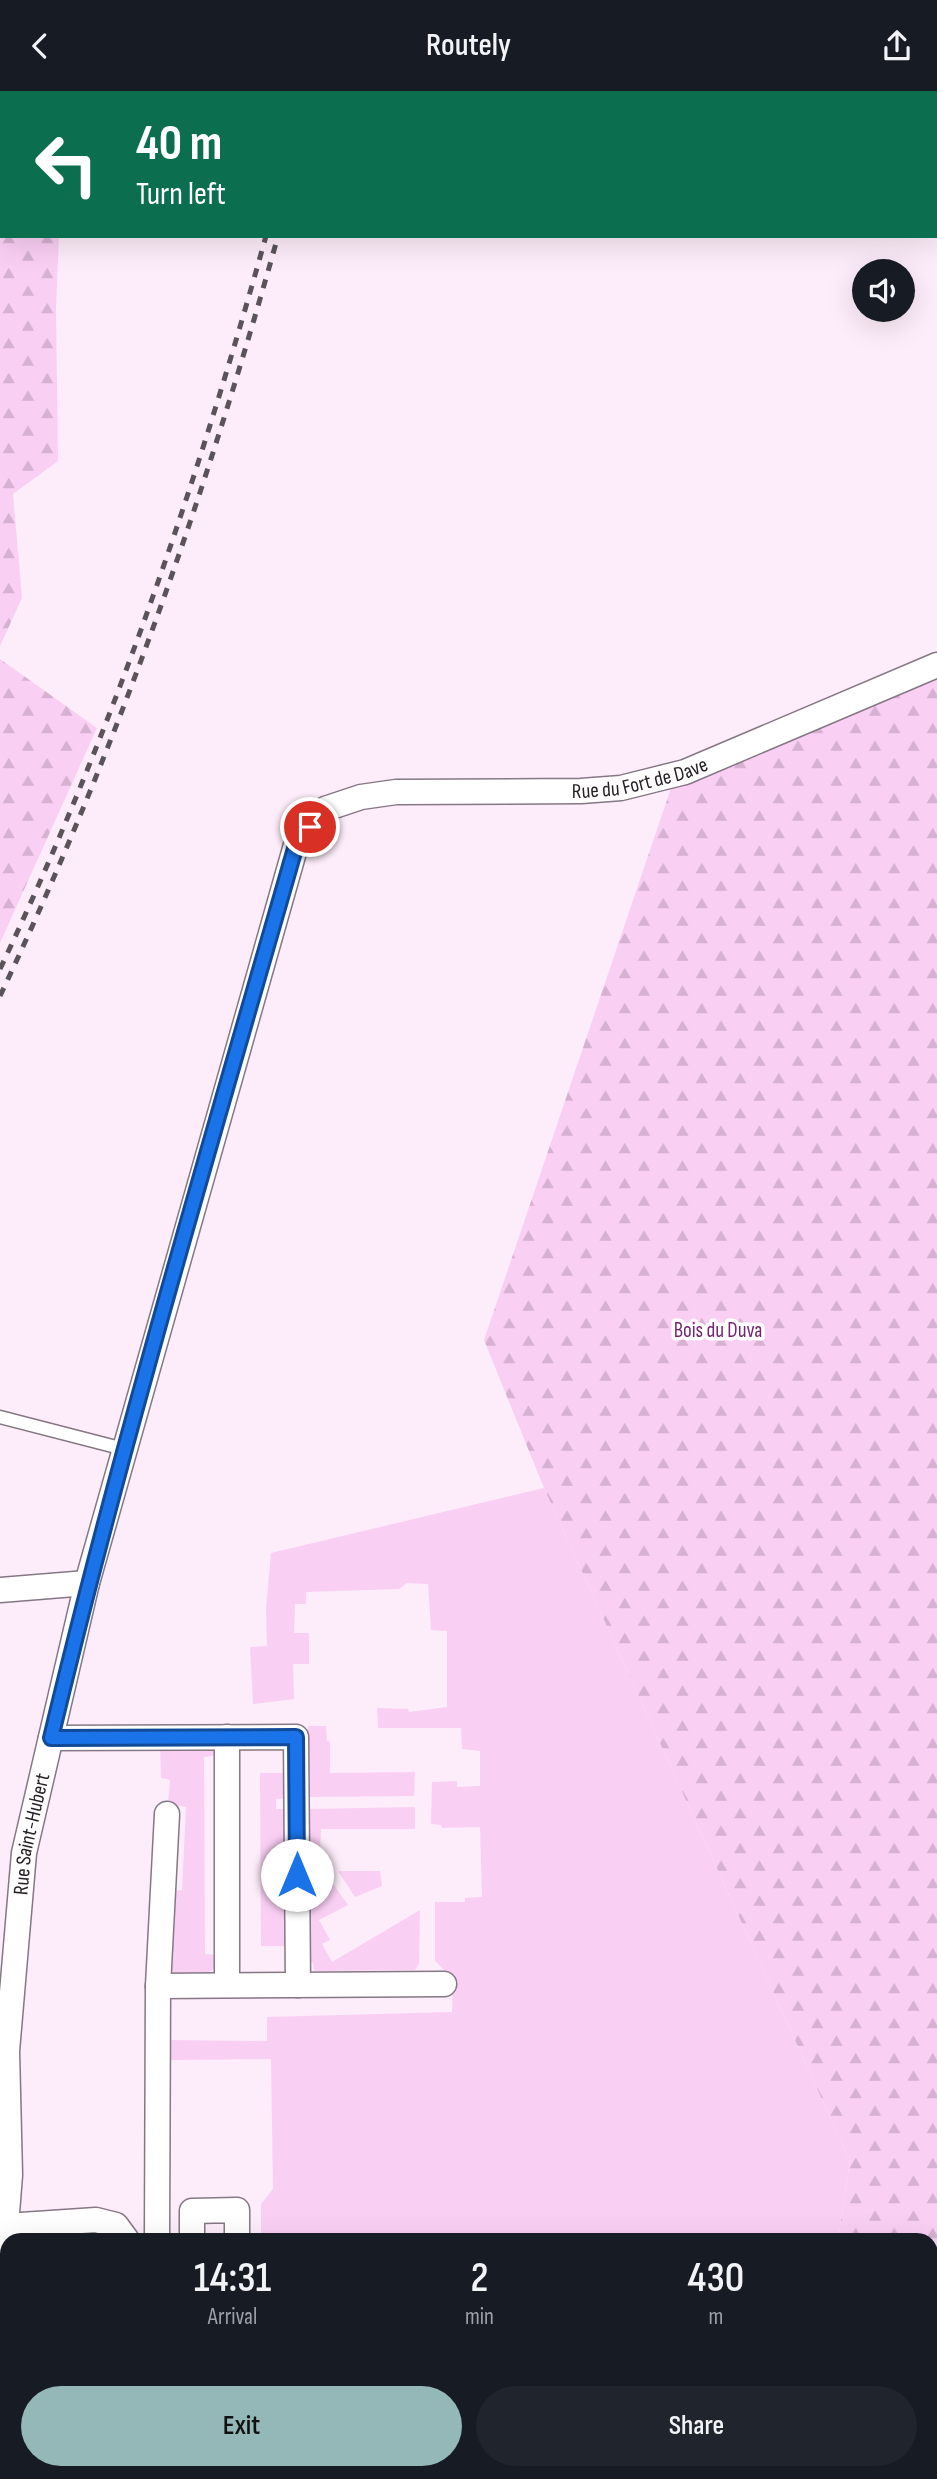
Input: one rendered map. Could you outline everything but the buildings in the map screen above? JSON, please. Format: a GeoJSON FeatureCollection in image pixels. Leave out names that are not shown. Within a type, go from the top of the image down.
{"type":"FeatureCollection","features":[{"type":"Feature","properties":{"kind":"street","name":"Rue du Fort de Dave"},"geometry":{"type":"LineString","coordinates":[[325,809],[361,797],[396,793],[581,791],[621,788],[685,772],[937,665]]}},
{"type":"Feature","properties":{"kind":"street","name":"Rue Saint-Hubert"},"geometry":{"type":"LineString","coordinates":[[5,2233],[10,2175],[7,2051],[24,1853],[88,1583],[124,1449],[296,845],[325,809]]}},
{"type":"Feature","properties":{"kind":"street"},"geometry":{"type":"LineString","coordinates":[[0,1590],[88,1583]]}},
{"type":"Feature","properties":{"kind":"street"},"geometry":{"type":"LineString","coordinates":[[227,1737],[227,1985]]}},
{"type":"Feature","properties":{"kind":"street"},"geometry":{"type":"LineString","coordinates":[[51,1738],[296,1737],[298,1985]]}},
{"type":"Feature","properties":{"kind":"street"},"geometry":{"type":"LineString","coordinates":[[157,2233],[158,1986],[167,1814]]}},
{"type":"Feature","properties":{"kind":"street"},"geometry":{"type":"LineString","coordinates":[[158,1986],[444,1984]]}},
{"type":"Feature","properties":{"kind":"street"},"geometry":{"type":"LineString","coordinates":[[192,2233],[192,2211],[237,2210],[237,2233]]}},
{"type":"Feature","properties":{"kind":"street"},"geometry":{"type":"LineString","coordinates":[[6,2226],[96,2220],[116,2225],[122,2233]]}},
{"type":"Feature","properties":{"kind":"lane"},"geometry":{"type":"LineString","coordinates":[[0,1417],[124,1449]]}},
{"type":"Feature","properties":{"kind":"green space"},"geometry":{"type":"Polygon","coordinates":[[[0,238],[59,238],[56,308],[58,461],[13,494],[22,598],[0,646],[0,238]]]}},
{"type":"Feature","properties":{"kind":"green space"},"geometry":{"type":"Polygon","coordinates":[[[0,659],[97,728],[0,943],[0,659]]]}},
{"type":"Feature","properties":{"kind":"green space","name":"Bois du Duva"},"geometry":{"type":"Polygon","coordinates":[[[937,676],[937,2233],[839,2233],[850,2161],[544,1488],[484,1340],[671,788],[937,676]]]}},
{"type":"Feature","properties":{"kind":"green space"},"geometry":{"type":"Polygon","coordinates":[[[544,1488],[850,2161],[839,2233],[261,2233],[261,2204],[273,2189],[271,2059],[170,2060],[170,2040],[267,2041],[267,2017],[452,2012],[453,1979],[435,1961],[435,1902],[465,1902],[465,1898],[482,1897],[480,1827],[442,1828],[441,1825],[431,1824],[432,1782],[457,1781],[457,1787],[480,1786],[480,1751],[462,1749],[461,1728],[378,1728],[377,1708],[408,1709],[409,1712],[447,1707],[447,1631],[431,1630],[428,1584],[407,1583],[399,1589],[306,1592],[306,1604],[295,1604],[294,1633],[309,1633],[309,1664],[293,1664],[294,1699],[253,1704],[250,1647],[267,1646],[266,1608],[271,1553],[544,1488]]]}},
{"type":"Feature","properties":{"kind":"green space"},"geometry":{"type":"Polygon","coordinates":[[[308,1726],[326,1726],[327,1741],[330,1742],[330,1773],[415,1772],[414,1796],[308,1797],[308,1726]]]}},
{"type":"Feature","properties":{"kind":"green space"},"geometry":{"type":"Polygon","coordinates":[[[160,1748],[215,1749],[219,1755],[204,1757],[205,1954],[220,1955],[216,1966],[208,1974],[175,1974],[170,1970],[173,1891],[182,1890],[186,1807],[168,1804],[170,1780],[161,1778],[160,1748]]]}},
{"type":"Feature","properties":{"kind":"green space"},"geometry":{"type":"Polygon","coordinates":[[[260,1773],[287,1773],[288,1798],[276,1799],[276,1809],[288,1809],[289,1946],[261,1946],[260,1773]]]}},
{"type":"Feature","properties":{"kind":"green space"},"geometry":{"type":"Polygon","coordinates":[[[415,1807],[415,1829],[321,1829],[320,1850],[324,1850],[324,1871],[348,1905],[319,1920],[330,1940],[322,1944],[332,1962],[420,1910],[419,1964],[415,1970],[314,1971],[313,1963],[308,1962],[308,1809],[415,1807]]]}},
{"type":"Feature","properties":{"kind":"green space"},"geometry":{"type":"Polygon","coordinates":[[[338,1871],[380,1871],[382,1886],[355,1897],[338,1871]]]}},
{"type":"Feature","properties":{"kind":"railway"},"geometry":{"type":"LineString","coordinates":[[0,969],[79,790],[149,608],[211,423],[265,238]]}},
{"type":"Feature","properties":{"kind":"railway"},"geometry":{"type":"LineString","coordinates":[[0,996],[82,811],[155,622],[220,430],[277,238]]}},
{"type":"Feature","properties":{"kind":"route"},"geometry":{"type":"LineString","coordinates":[[297,1875],[296,1737],[51,1738],[124,1449],[296,845],[310,827]]}}]}
